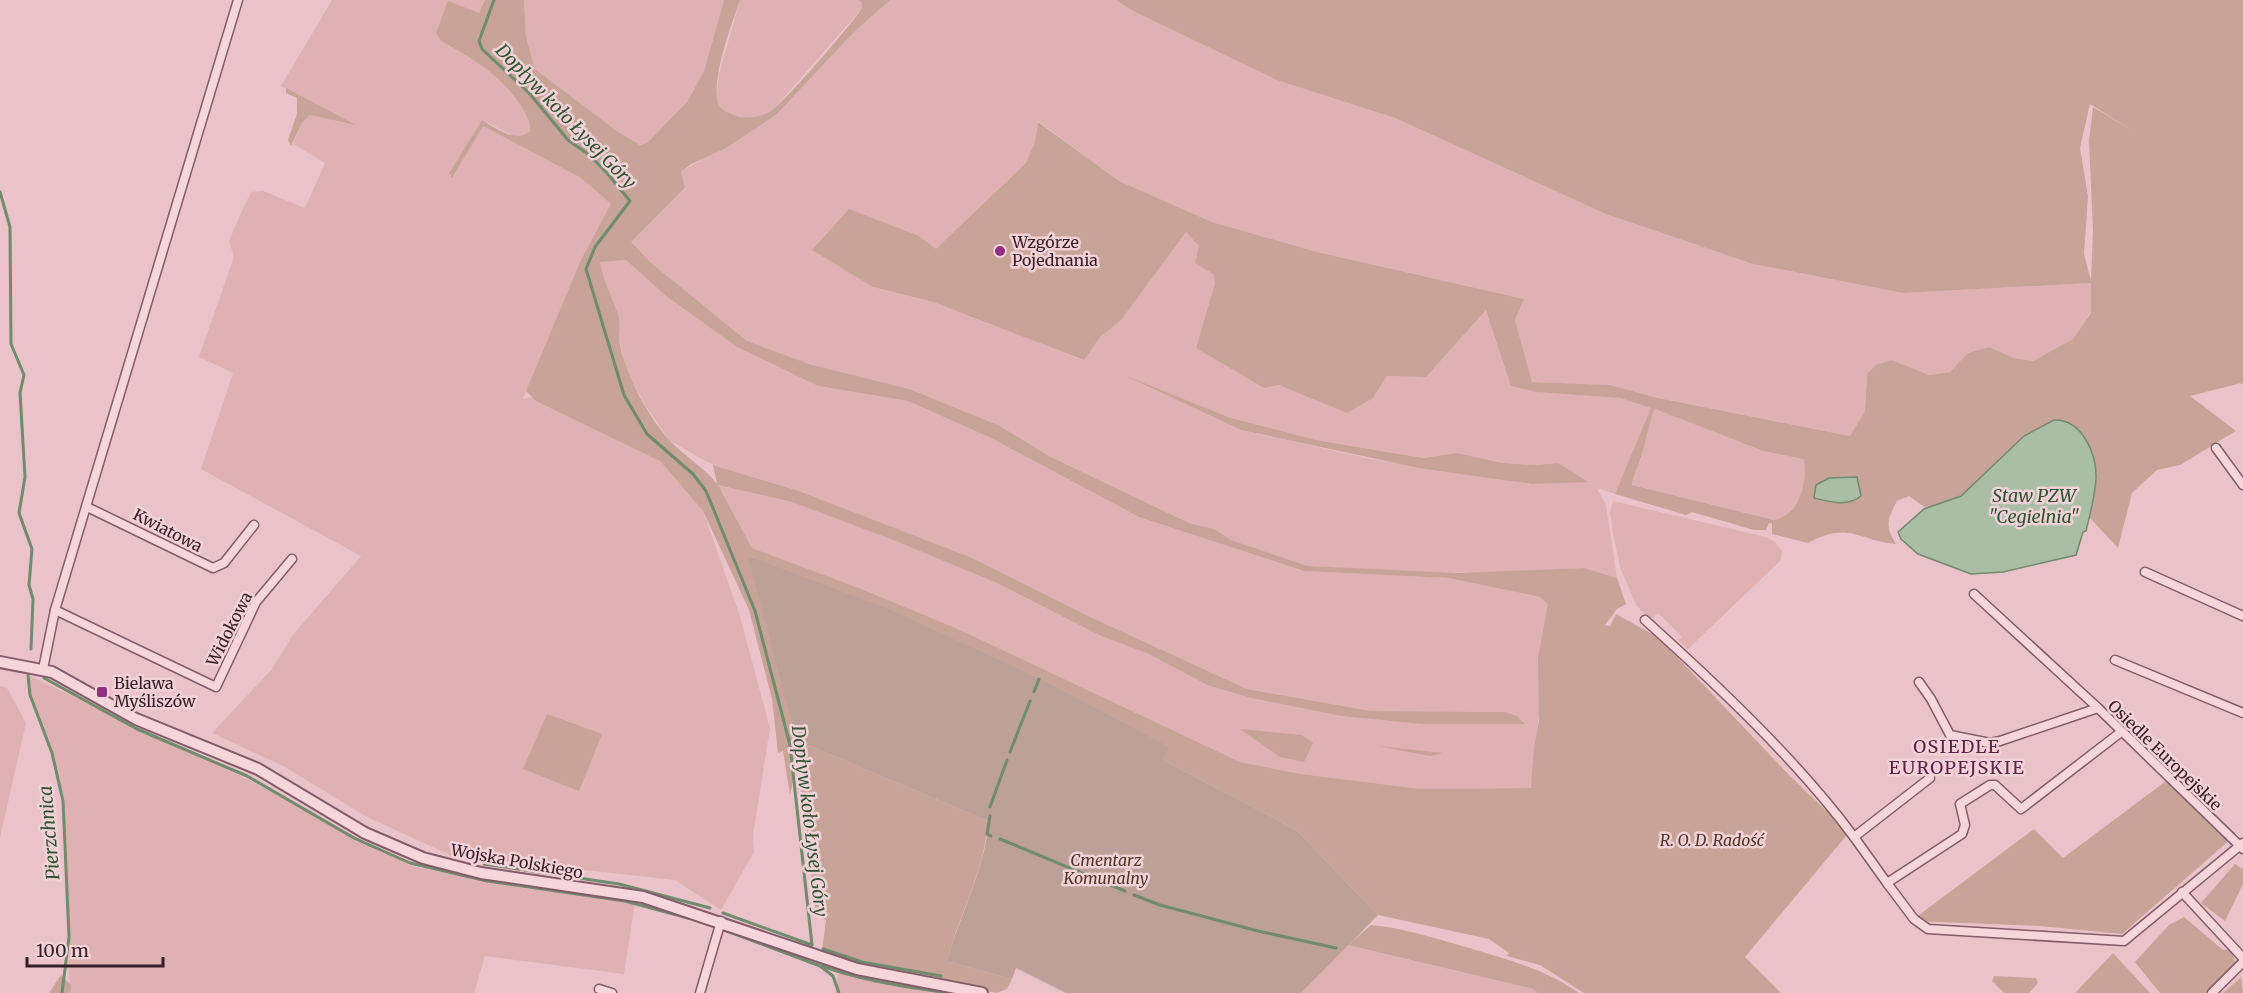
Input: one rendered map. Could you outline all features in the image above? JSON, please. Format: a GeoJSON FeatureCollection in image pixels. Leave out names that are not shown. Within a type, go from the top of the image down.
{"type":"FeatureCollection","features":[{"type":"Feature","properties":{"kind":"street"},"geometry":{"type":"LineString","coordinates":[[0,663],[43,669],[55,610],[238,0]]}},
{"type":"Feature","properties":{"kind":"street"},"geometry":{"type":"LineString","coordinates":[[2216,447],[2243,484]]}},
{"type":"Feature","properties":{"kind":"street","name":"Kwiatowa"},"geometry":{"type":"LineString","coordinates":[[87,507],[213,568],[224,563],[254,525]]}},
{"type":"Feature","properties":{"kind":"street","name":"Widokowa"},"geometry":{"type":"LineString","coordinates":[[55,610],[216,687],[256,602],[292,560]]}},
{"type":"Feature","properties":{"kind":"street"},"geometry":{"type":"LineString","coordinates":[[2145,572],[2243,616]]}},
{"type":"Feature","properties":{"kind":"street"},"geometry":{"type":"LineString","coordinates":[[1974,594],[2098,708]]}},
{"type":"Feature","properties":{"kind":"street"},"geometry":{"type":"LineString","coordinates":[[1645,620],[1687,657],[1796,768],[1854,837],[1914,919],[1928,929],[2111,942],[2130,938],[2182,892],[2242,846]]}},
{"type":"Feature","properties":{"kind":"street"},"geometry":{"type":"LineString","coordinates":[[2115,660],[2243,713]]}},
{"type":"Feature","properties":{"kind":"street","name":"Wojska Polskiego"},"geometry":{"type":"LineString","coordinates":[[43,669],[127,714],[262,771],[358,829],[412,854],[481,873],[636,896],[721,921],[857,969],[982,993]]}},
{"type":"Feature","properties":{"kind":"street","name":"Osiedle Europejskie"},"geometry":{"type":"LineString","coordinates":[[1919,682],[1950,735],[1990,743],[2098,708],[2242,846]]}},
{"type":"Feature","properties":{"kind":"street"},"geometry":{"type":"LineString","coordinates":[[1887,883],[1962,834],[1965,825],[1960,804],[1990,785],[1995,785],[2021,809],[2121,732]]}},
{"type":"Feature","properties":{"kind":"street"},"geometry":{"type":"LineString","coordinates":[[1854,837],[1930,778]]}},
{"type":"Feature","properties":{"kind":"street"},"geometry":{"type":"LineString","coordinates":[[2182,892],[2243,960],[2212,993]]}},
{"type":"Feature","properties":{"kind":"street"},"geometry":{"type":"LineString","coordinates":[[700,993],[721,921]]}},
{"type":"Feature","properties":{"kind":"street"},"geometry":{"type":"LineString","coordinates":[[599,989],[612,993]]}},
{"type":"Feature","properties":{"kind":"shaded area"},"geometry":{"type":"Polygon","coordinates":[[[332,0],[485,0],[479,13],[441,41],[496,74],[514,95],[531,123],[530,131],[525,136],[516,137],[482,120],[449,173],[451,177],[483,126],[581,178],[611,204],[523,399],[531,397],[660,461],[703,511],[739,613],[770,728],[753,835],[754,852],[721,910],[675,880],[450,855],[367,817],[283,766],[212,733],[272,669],[292,636],[361,556],[201,469],[233,373],[199,357],[234,257],[229,241],[240,215],[251,192],[263,191],[305,208],[325,163],[293,144],[302,123],[310,115],[353,124],[281,86],[332,0]]]}},
{"type":"Feature","properties":{"kind":"shaded area"},"geometry":{"type":"Polygon","coordinates":[[[524,0],[724,0],[704,71],[687,102],[647,143],[640,145],[618,132],[535,69],[526,38],[524,0]]]}},
{"type":"Feature","properties":{"kind":"shaded area"},"geometry":{"type":"Polygon","coordinates":[[[740,0],[858,0],[862,3],[862,8],[773,110],[753,119],[732,115],[720,108],[716,100],[719,74],[740,0]]]}},
{"type":"Feature","properties":{"kind":"shaded area"},"geometry":{"type":"Polygon","coordinates":[[[890,0],[1116,0],[1133,11],[1281,81],[1395,118],[1606,214],[1753,264],[1903,293],[2091,283],[2091,312],[2073,339],[2033,361],[2014,358],[1989,347],[1968,353],[1951,372],[1929,375],[1892,360],[1867,374],[1865,411],[1850,436],[1658,398],[1610,385],[1532,382],[1515,320],[1524,299],[1317,252],[1212,222],[1119,181],[1038,121],[1035,142],[1027,163],[936,250],[931,245],[873,287],[933,302],[1083,360],[1100,337],[1121,320],[1185,231],[1200,246],[1195,263],[1213,274],[1215,283],[1196,348],[1298,392],[1373,398],[1387,376],[1426,377],[1486,310],[1536,392],[1620,398],[1652,408],[1615,494],[1597,488],[1606,505],[1617,578],[1583,568],[1496,573],[1411,572],[1308,566],[1231,540],[1214,529],[1189,523],[1049,456],[1000,426],[812,365],[747,341],[650,262],[630,242],[685,189],[681,172],[777,114],[853,33],[890,0]],[[1131,378],[1241,430],[1371,459],[1531,484],[1558,463],[1535,465],[1503,463],[1457,453],[1423,458],[1316,440],[1231,418],[1131,378]]]}},
{"type":"Feature","properties":{"kind":"shaded area"},"geometry":{"type":"Polygon","coordinates":[[[626,260],[666,296],[737,347],[818,386],[908,401],[991,438],[1139,517],[1304,571],[1448,578],[1540,597],[1551,606],[1531,788],[1421,789],[1301,774],[1240,762],[958,629],[859,588],[752,548],[718,485],[792,502],[893,540],[999,584],[1101,636],[1149,654],[1207,685],[1251,698],[1341,716],[1421,724],[1524,724],[1505,712],[1371,711],[1247,689],[1086,615],[970,557],[799,491],[713,465],[670,441],[645,405],[627,372],[620,344],[618,316],[604,285],[600,261],[626,260]]]}},
{"type":"Feature","properties":{"kind":"shaded area"},"geometry":{"type":"Polygon","coordinates":[[[1655,409],[1763,451],[1805,459],[1806,472],[1801,499],[1784,518],[1774,520],[1632,485],[1635,467],[1641,459],[1643,439],[1655,409]]]}},
{"type":"Feature","properties":{"kind":"shaded area"},"geometry":{"type":"Polygon","coordinates":[[[1613,501],[1766,537],[1775,542],[1782,551],[1781,560],[1688,649],[1678,640],[1682,637],[1658,613],[1653,618],[1647,616],[1636,605],[1620,567],[1610,512],[1613,501]]]}},
{"type":"Feature","properties":{"kind":"shaded area"},"geometry":{"type":"Polygon","coordinates":[[[28,675],[245,778],[411,866],[527,889],[636,896],[624,974],[485,956],[474,993],[70,993],[63,801],[52,753],[30,695],[28,675]]]}},
{"type":"Feature","properties":{"kind":"shaded area"},"geometry":{"type":"Polygon","coordinates":[[[0,686],[7,688],[26,723],[0,838],[0,686]]]}},
{"type":"Feature","properties":{"kind":"shaded area"},"geometry":{"type":"Polygon","coordinates":[[[1348,945],[1533,989],[1538,993],[1301,993],[1348,945]]]}},
{"type":"Feature","properties":{"kind":"shaded area"},"geometry":{"type":"Polygon","coordinates":[[[840,963],[979,993],[835,993],[840,963]]]}},
{"type":"Feature","properties":{"kind":"green space","name":"R. O. D. Radość"},"geometry":{"type":"Polygon","coordinates":[[[485,0],[524,0],[526,37],[535,69],[618,132],[640,145],[647,143],[687,102],[704,71],[724,0],[740,0],[718,75],[717,102],[726,112],[746,118],[771,111],[789,94],[862,8],[862,3],[858,0],[890,0],[853,33],[777,114],[726,148],[691,164],[681,172],[685,188],[631,242],[650,262],[747,341],[812,365],[909,389],[1000,426],[1049,456],[1189,523],[1214,529],[1231,540],[1308,566],[1458,573],[1584,568],[1617,578],[1626,604],[1617,609],[1605,625],[1610,626],[1616,614],[1659,638],[1790,776],[1844,828],[1846,836],[1745,957],[1781,993],[1584,993],[1540,965],[1507,956],[1509,953],[1489,939],[1378,915],[1296,830],[1163,760],[1168,747],[749,556],[796,740],[988,821],[982,857],[947,961],[1012,979],[1007,989],[996,993],[940,979],[874,968],[822,951],[826,920],[816,916],[798,758],[790,795],[783,751],[778,753],[772,699],[749,610],[703,511],[660,461],[536,401],[526,391],[581,260],[611,204],[581,178],[483,126],[452,178],[449,173],[482,120],[513,135],[525,135],[530,131],[530,124],[521,106],[504,85],[485,68],[441,41],[436,33],[448,1],[479,13],[485,0]],[[626,260],[600,262],[618,314],[619,342],[639,396],[669,440],[717,484],[713,465],[799,491],[970,557],[1086,615],[1247,689],[1371,711],[1505,712],[1517,716],[1525,724],[1421,724],[1341,716],[1251,698],[1207,685],[1149,654],[1101,636],[999,584],[893,540],[792,502],[718,485],[752,548],[859,588],[958,629],[1240,762],[1301,774],[1421,789],[1531,788],[1539,721],[1538,658],[1548,604],[1540,597],[1448,578],[1304,571],[1139,517],[991,438],[908,401],[818,386],[737,347],[666,296],[626,260]]]}},
{"type":"Feature","properties":{"kind":"green space"},"geometry":{"type":"Polygon","coordinates":[[[1116,0],[2243,0],[2243,385],[2241,383],[2190,396],[2236,431],[2180,465],[2157,470],[2132,493],[2118,548],[2089,517],[2096,478],[2054,420],[2024,436],[1961,496],[1926,508],[1909,496],[1897,501],[1889,523],[1890,532],[1896,544],[1843,533],[1833,533],[1808,543],[1772,534],[1772,524],[1769,523],[1766,530],[1754,530],[1692,512],[1686,515],[1615,494],[1651,408],[1620,398],[1536,392],[1511,386],[1486,310],[1426,377],[1387,376],[1373,398],[1347,413],[1279,385],[1264,388],[1196,348],[1215,283],[1213,274],[1195,263],[1199,246],[1186,232],[1121,320],[1100,337],[1084,360],[933,302],[873,287],[812,250],[849,209],[919,236],[936,249],[1026,163],[1035,142],[1038,122],[1119,181],[1212,222],[1317,252],[1524,299],[1515,320],[1532,382],[1610,385],[1658,398],[1850,436],[1865,411],[1867,374],[1876,365],[1892,360],[1929,375],[1950,372],[1968,353],[1989,347],[2014,358],[2033,361],[2073,339],[2091,313],[2091,283],[1903,293],[1753,264],[1606,214],[1395,118],[1277,80],[1133,11],[1116,0]],[[2090,104],[2080,148],[2088,196],[2084,254],[2091,281],[2093,231],[2089,141],[2093,107],[2133,131],[2090,104]],[[1655,409],[1632,485],[1774,520],[1783,517],[1796,504],[1803,487],[1804,459],[1763,451],[1655,409]]]}},
{"type":"Feature","properties":{"kind":"green space"},"geometry":{"type":"Polygon","coordinates":[[[286,88],[356,125],[310,115],[302,123],[291,146],[288,140],[297,114],[297,98],[286,93],[286,88]]]}},
{"type":"Feature","properties":{"kind":"green space"},"geometry":{"type":"Polygon","coordinates":[[[1124,375],[1231,418],[1316,440],[1423,458],[1457,453],[1503,463],[1535,465],[1558,463],[1588,482],[1532,484],[1419,468],[1241,430],[1124,375]]]}},
{"type":"Feature","properties":{"kind":"green space","name":"Cmentarz Komunalny"},"geometry":{"type":"Polygon","coordinates":[[[748,556],[888,609],[1040,679],[1169,747],[1163,760],[1296,830],[1378,915],[1301,993],[1066,993],[1016,968],[1012,979],[947,961],[978,872],[987,836],[988,821],[796,740],[748,556]]]}},
{"type":"Feature","properties":{"kind":"green space"},"geometry":{"type":"Polygon","coordinates":[[[547,714],[602,734],[579,791],[523,769],[547,714]]]}},
{"type":"Feature","properties":{"kind":"green space"},"geometry":{"type":"Polygon","coordinates":[[[1240,729],[1302,735],[1313,743],[1304,762],[1280,757],[1240,729]]]}},
{"type":"Feature","properties":{"kind":"green space"},"geometry":{"type":"Polygon","coordinates":[[[1377,746],[1443,753],[1430,756],[1377,746]]]}},
{"type":"Feature","properties":{"kind":"green space"},"geometry":{"type":"Polygon","coordinates":[[[2170,778],[2231,839],[2122,934],[2040,926],[1911,921],[2034,829],[2063,858],[2170,778]]]}},
{"type":"Feature","properties":{"kind":"green space"},"geometry":{"type":"Polygon","coordinates":[[[2235,864],[2243,869],[2243,884],[2225,921],[2201,903],[2235,864]]]}},
{"type":"Feature","properties":{"kind":"green space"},"geometry":{"type":"Polygon","coordinates":[[[2184,917],[2223,950],[2231,949],[2235,961],[2233,967],[2206,993],[2160,993],[2135,962],[2169,925],[2184,917]]]}},
{"type":"Feature","properties":{"kind":"green space"},"geometry":{"type":"Polygon","coordinates":[[[1371,925],[1421,934],[1512,961],[1540,971],[1579,993],[1538,993],[1533,989],[1348,945],[1371,925]]]}},
{"type":"Feature","properties":{"kind":"green space"},"geometry":{"type":"Polygon","coordinates":[[[2113,953],[2150,993],[2075,993],[2113,953]]]}},
{"type":"Feature","properties":{"kind":"green space"},"geometry":{"type":"Polygon","coordinates":[[[61,975],[71,985],[70,993],[49,993],[61,975]]]}},
{"type":"Feature","properties":{"kind":"green space"},"geometry":{"type":"Polygon","coordinates":[[[1994,976],[2036,978],[2038,983],[2029,993],[2004,993],[1992,981],[1994,976]]]}},
{"type":"Feature","properties":{"kind":"green space"},"geometry":{"type":"Polygon","coordinates":[[[2241,977],[2243,993],[2223,993],[2241,977]]]}},
{"type":"Feature","properties":{"kind":"water","name":"Staw PZW \"Cegielnia\""},"geometry":{"type":"Polygon","coordinates":[[[2054,420],[2073,425],[2080,432],[2091,449],[2096,469],[2091,512],[2076,555],[2003,572],[1971,574],[1918,554],[1901,539],[1898,532],[1924,509],[1961,496],[2024,436],[2054,420]]]}},
{"type":"Feature","properties":{"kind":"water"},"geometry":{"type":"Polygon","coordinates":[[[1857,477],[1861,496],[1850,502],[1839,503],[1814,498],[1816,485],[1829,478],[1857,477]]]}},
{"type":"Feature","properties":{"kind":"waterway","name":"Dopływ koło Łysej Góry"},"geometry":{"type":"LineString","coordinates":[[494,0],[479,41],[482,49],[530,94],[568,140],[588,154],[607,173],[630,201],[595,247],[586,269],[624,395],[647,434],[693,474],[706,491],[755,611],[790,745],[812,945]]}},
{"type":"Feature","properties":{"kind":"waterway","name":"Pierzchnica"},"geometry":{"type":"LineString","coordinates":[[0,192],[10,227],[11,344],[24,375],[20,393],[25,477],[19,513],[32,549],[29,585],[33,599],[31,649]]}},
{"type":"Feature","properties":{"kind":"waterway","name":"Pierzchnica"},"geometry":{"type":"LineString","coordinates":[[28,675],[30,695],[52,753],[63,801],[69,937],[62,993]]}},
{"type":"Feature","properties":{"kind":"waterway"},"geometry":{"type":"LineString","coordinates":[[44,678],[137,729],[247,776],[354,838],[410,863],[487,881],[625,901],[688,918]]}},
{"type":"Feature","properties":{"kind":"waterway"},"geometry":{"type":"LineString","coordinates":[[1034,692],[1039,679]]}},
{"type":"Feature","properties":{"kind":"waterway"},"geometry":{"type":"LineString","coordinates":[[1010,752],[1030,701]]}},
{"type":"Feature","properties":{"kind":"waterway"},"geometry":{"type":"LineString","coordinates":[[990,807],[1007,760]]}},
{"type":"Feature","properties":{"kind":"waterway"},"geometry":{"type":"LineString","coordinates":[[990,816],[987,834],[991,836]]}},
{"type":"Feature","properties":{"kind":"waterway"},"geometry":{"type":"LineString","coordinates":[[1000,839],[1125,891]]}},
{"type":"Feature","properties":{"kind":"waterway"},"geometry":{"type":"LineString","coordinates":[[484,864],[619,884],[710,908]]}},
{"type":"Feature","properties":{"kind":"waterway"},"geometry":{"type":"LineString","coordinates":[[1134,895],[1160,905],[1258,931],[1336,948]]}},
{"type":"Feature","properties":{"kind":"waterway"},"geometry":{"type":"LineString","coordinates":[[723,913],[812,945]]}},
{"type":"Feature","properties":{"kind":"waterway"},"geometry":{"type":"LineString","coordinates":[[724,930],[820,966],[833,976],[839,993]]}},
{"type":"Feature","properties":{"kind":"waterway"},"geometry":{"type":"LineString","coordinates":[[823,949],[862,962],[941,976]]}},
{"type":"Feature","properties":{"kind":"waterway"},"geometry":{"type":"LineString","coordinates":[[822,966],[868,979],[947,993]]}},
{"type":"Feature","properties":{"kind":"place","name":"Wzgórze Pojednania"},"geometry":{"type":"Point","coordinates":[1000,251]}},
{"type":"Feature","properties":{"kind":"place","name":"Bielawa Myśliszów"},"geometry":{"type":"Point","coordinates":[102,692]}},
{"type":"Feature","properties":{"kind":"district","name":"OSIEDLE EUROPEJSKIE"},"geometry":{"type":"Point","coordinates":[1957,756]}}]}
